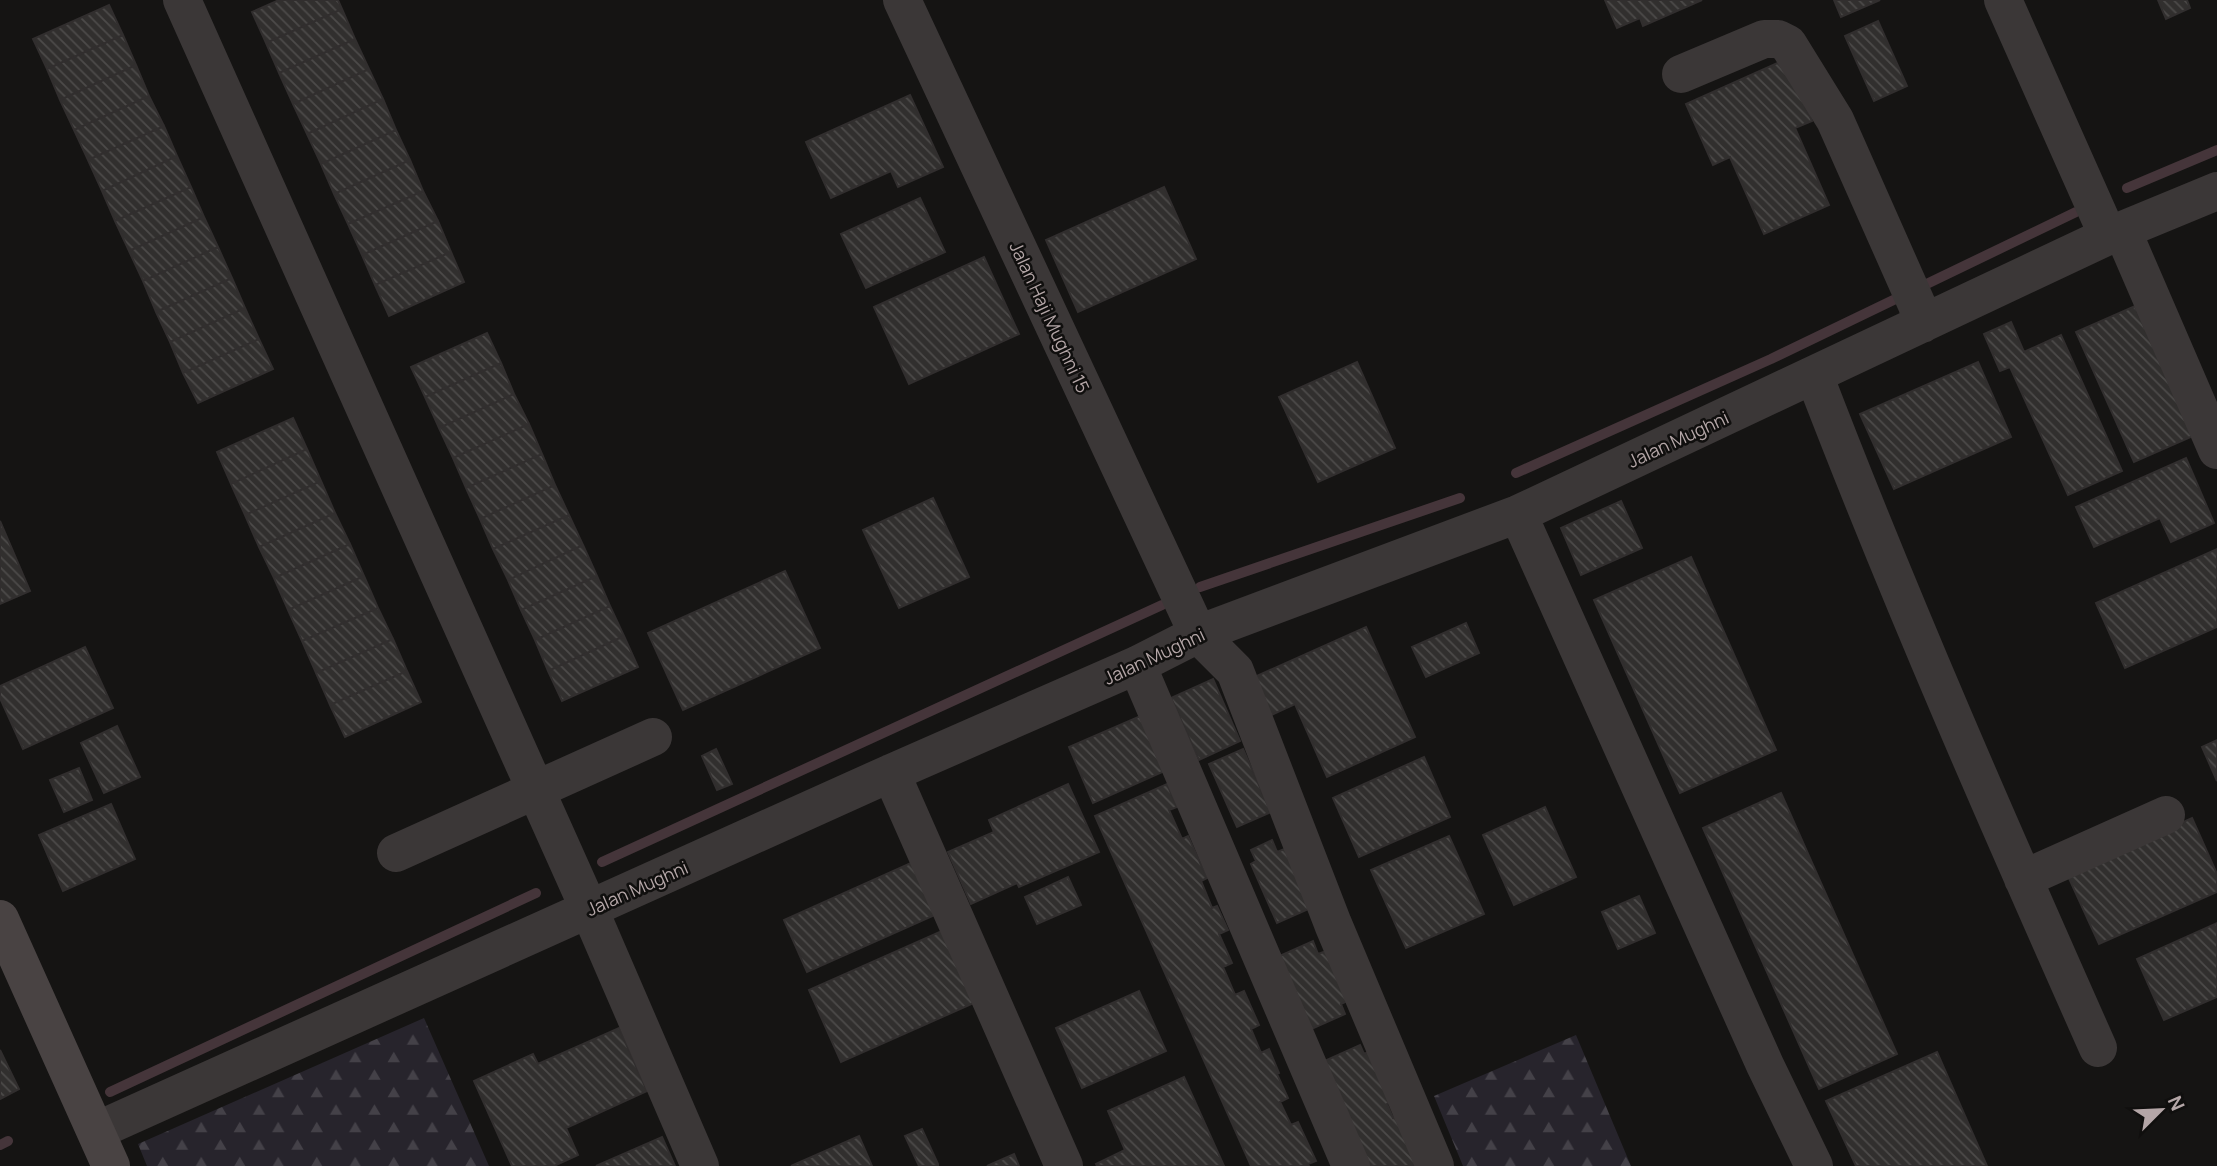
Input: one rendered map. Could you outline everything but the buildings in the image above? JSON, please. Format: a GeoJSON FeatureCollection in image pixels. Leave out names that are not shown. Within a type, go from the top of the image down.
{"type":"FeatureCollection","features":[{"type":"Feature","properties":{"kind":"street"},"geometry":{"type":"LineString","coordinates":[[182,0],[589,909],[700,1166]]}},
{"type":"Feature","properties":{"kind":"street","name":"Jalan Haji Mughni 15"},"geometry":{"type":"LineString","coordinates":[[902,0],[1198,634]]}},
{"type":"Feature","properties":{"kind":"street"},"geometry":{"type":"LineString","coordinates":[[2003,0],[2217,450]]}},
{"type":"Feature","properties":{"kind":"street"},"geometry":{"type":"LineString","coordinates":[[1681,74],[1764,39],[1778,39],[1788,44],[1835,120],[1920,314]]}},
{"type":"Feature","properties":{"kind":"street","name":"Jalan Mughni"},"geometry":{"type":"LineString","coordinates":[[96,1131],[1136,665],[1198,634],[1518,514],[1814,375],[1920,314],[2217,191]]}},
{"type":"Feature","properties":{"kind":"street"},"geometry":{"type":"LineString","coordinates":[[1814,375],[1883,552],[2098,1048]]}},
{"type":"Feature","properties":{"kind":"street"},"geometry":{"type":"LineString","coordinates":[[1518,514],[1765,1065],[1814,1166]]}},
{"type":"Feature","properties":{"kind":"street"},"geometry":{"type":"LineString","coordinates":[[1198,634],[1236,671],[1333,924],[1435,1166]]}},
{"type":"Feature","properties":{"kind":"street"},"geometry":{"type":"LineString","coordinates":[[1136,665],[1351,1166]]}},
{"type":"Feature","properties":{"kind":"street"},"geometry":{"type":"LineString","coordinates":[[396,853],[653,737]]}},
{"type":"Feature","properties":{"kind":"street"},"geometry":{"type":"LineString","coordinates":[[891,773],[1064,1166]]}},
{"type":"Feature","properties":{"kind":"street"},"geometry":{"type":"LineString","coordinates":[[2023,879],[2166,815]]}},
{"type":"Feature","properties":{"kind":"street"},"geometry":{"type":"LineString","coordinates":[[0,919],[111,1166]]}},
{"type":"Feature","properties":{"kind":"green space"},"geometry":{"type":"Polygon","coordinates":[[[424,1018],[489,1166],[147,1166],[138,1144],[424,1018]]]}},
{"type":"Feature","properties":{"kind":"green space"},"geometry":{"type":"Polygon","coordinates":[[[1576,1035],[1631,1166],[1463,1166],[1434,1096],[1576,1035]]]}},
{"type":"Feature","properties":{"kind":"waterway"},"geometry":{"type":"LineString","coordinates":[[2127,188],[2217,150]]}},
{"type":"Feature","properties":{"kind":"waterway"},"geometry":{"type":"LineString","coordinates":[[1516,473],[1771,359],[2076,212]]}},
{"type":"Feature","properties":{"kind":"waterway"},"geometry":{"type":"LineString","coordinates":[[1200,587],[1460,498]]}},
{"type":"Feature","properties":{"kind":"waterway"},"geometry":{"type":"LineString","coordinates":[[602,862],[1162,605]]}},
{"type":"Feature","properties":{"kind":"waterway"},"geometry":{"type":"LineString","coordinates":[[110,1092],[536,893]]}},
{"type":"Feature","properties":{"kind":"waterway"},"geometry":{"type":"LineString","coordinates":[[0,1145],[8,1141]]}}]}
